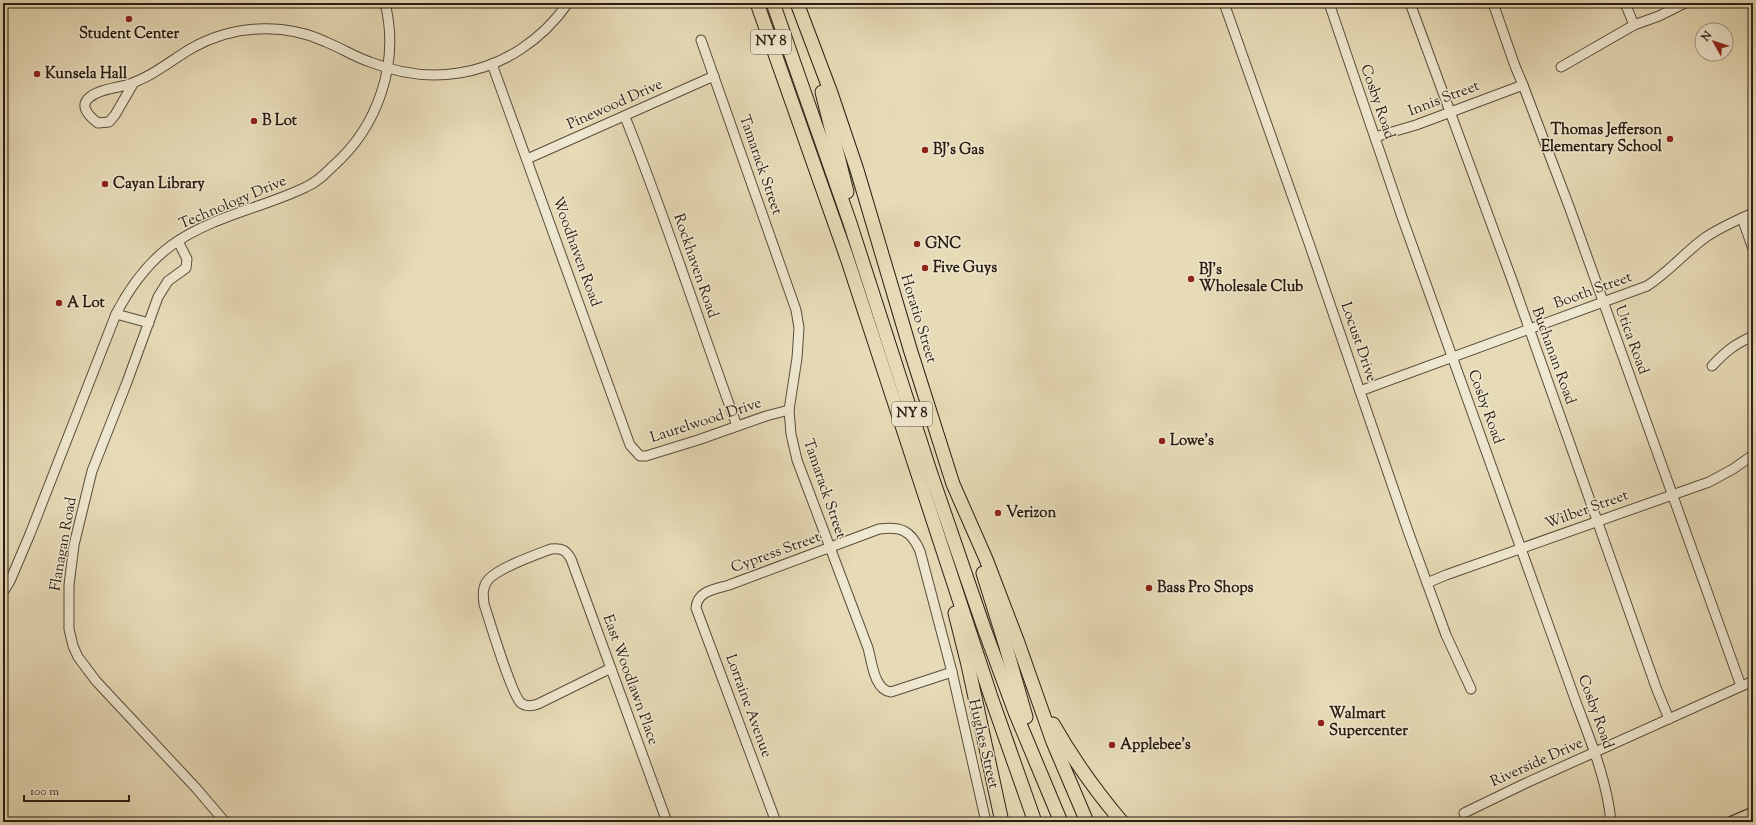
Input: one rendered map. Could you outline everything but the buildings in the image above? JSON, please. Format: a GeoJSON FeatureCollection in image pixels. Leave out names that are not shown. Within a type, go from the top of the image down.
{"type":"FeatureCollection","features":[{"type":"Feature","properties":{"kind":"highway"},"geometry":{"type":"LineString","coordinates":[[748,3],[784,81]]}},
{"type":"Feature","properties":{"kind":"highway","name":"NY 8"},"geometry":{"type":"LineString","coordinates":[[758,3],[847,258],[991,697],[1035,822]]}},
{"type":"Feature","properties":{"kind":"highway","name":"NY 8"},"geometry":{"type":"LineString","coordinates":[[773,3],[850,223],[952,534],[1015,712],[1061,822]]}},
{"type":"Feature","properties":{"kind":"highway","name":"Horatio Street"},"geometry":{"type":"LineString","coordinates":[[797,3],[831,93],[857,170],[911,352],[953,484],[986,559],[1036,693]]}},
{"type":"Feature","properties":{"kind":"highway"},"geometry":{"type":"LineString","coordinates":[[802,15],[810,52],[830,122],[848,196],[850,223]]}},
{"type":"Feature","properties":{"kind":"highway"},"geometry":{"type":"LineString","coordinates":[[967,517],[973,546],[1006,647],[1039,767]]}},
{"type":"Feature","properties":{"kind":"highway"},"geometry":{"type":"LineString","coordinates":[[938,535],[1002,822]]}},
{"type":"Feature","properties":{"kind":"highway"},"geometry":{"type":"LineString","coordinates":[[1036,693],[1053,742],[1087,822]]}},
{"type":"Feature","properties":{"kind":"highway"},"geometry":{"type":"LineString","coordinates":[[1036,693],[1070,754],[1092,786],[1122,822]]}},
{"type":"Feature","properties":{"kind":"main road"},"geometry":{"type":"LineString","coordinates":[[1732,822],[1753,813]]}},
{"type":"Feature","properties":{"kind":"street","name":"Technology Drive"},"geometry":{"type":"LineString","coordinates":[[3,592],[6,578],[116,314],[127,292],[139,275],[154,259],[178,241],[212,224],[278,200],[307,187],[323,176],[342,159],[361,136],[370,122],[382,93],[388,68],[390,36],[385,3]]}},
{"type":"Feature","properties":{"kind":"street"},"geometry":{"type":"LineString","coordinates":[[133,84],[115,115],[109,122],[98,123],[88,116],[85,108],[86,101],[93,94],[133,84],[208,40],[235,32],[258,29],[281,30],[304,34],[325,41],[368,62],[388,68],[421,74],[440,75],[470,70],[492,64],[517,52],[534,40],[549,26],[568,3]]}},
{"type":"Feature","properties":{"kind":"street","name":"Locust Drive"},"geometry":{"type":"LineString","coordinates":[[1224,3],[1427,583],[1446,635],[1471,689]]}},
{"type":"Feature","properties":{"kind":"street","name":"Cosby Road"},"geometry":{"type":"LineString","coordinates":[[1329,3],[1452,357],[1595,752],[1606,788],[1611,822]]}},
{"type":"Feature","properties":{"kind":"street","name":"Buchanan Road"},"geometry":{"type":"LineString","coordinates":[[1410,3],[1512,280],[1528,330],[1657,690],[1669,719]]}},
{"type":"Feature","properties":{"kind":"street","name":"Utica Road"},"geometry":{"type":"LineString","coordinates":[[1493,3],[1514,66],[1523,85],[1570,209],[1741,686]]}},
{"type":"Feature","properties":{"kind":"street"},"geometry":{"type":"LineString","coordinates":[[1625,3],[1634,25]]}},
{"type":"Feature","properties":{"kind":"street"},"geometry":{"type":"LineString","coordinates":[[1561,67],[1634,25],[1659,16],[1686,3]]}},
{"type":"Feature","properties":{"kind":"street","name":"Tamarack Street"},"geometry":{"type":"LineString","coordinates":[[701,40],[796,310],[799,328],[797,358],[789,410],[791,434],[797,460],[868,648],[880,686],[885,691],[891,692],[952,672]]}},
{"type":"Feature","properties":{"kind":"street","name":"Woodhaven Road"},"geometry":{"type":"LineString","coordinates":[[492,64],[528,159],[630,445],[633,449]]}},
{"type":"Feature","properties":{"kind":"street","name":"Pinewood Drive"},"geometry":{"type":"LineString","coordinates":[[528,159],[714,76]]}},
{"type":"Feature","properties":{"kind":"street","name":"Innis Street"},"geometry":{"type":"LineString","coordinates":[[1375,137],[1416,125],[1523,85]]}},
{"type":"Feature","properties":{"kind":"street","name":"Rockhaven Road"},"geometry":{"type":"LineString","coordinates":[[625,117],[646,169],[712,360],[737,426]]}},
{"type":"Feature","properties":{"kind":"street","name":"Booth Street"},"geometry":{"type":"LineString","coordinates":[[1360,391],[1647,286],[1661,277],[1705,237],[1723,226],[1753,213]]}},
{"type":"Feature","properties":{"kind":"street"},"geometry":{"type":"LineString","coordinates":[[1742,218],[1753,249]]}},
{"type":"Feature","properties":{"kind":"street","name":"Flanagan Road"},"geometry":{"type":"LineString","coordinates":[[178,241],[187,259],[186,268],[168,281],[158,298],[92,470],[74,545],[69,585],[69,629],[73,646],[78,657],[96,681],[196,788],[225,822]]}},
{"type":"Feature","properties":{"kind":"street"},"geometry":{"type":"LineString","coordinates":[[116,314],[149,323]]}},
{"type":"Feature","properties":{"kind":"street"},"geometry":{"type":"LineString","coordinates":[[1712,366],[1727,351],[1738,343],[1753,336]]}},
{"type":"Feature","properties":{"kind":"street","name":"Laurelwood Drive"},"geometry":{"type":"LineString","coordinates":[[633,449],[640,456],[646,456],[766,416],[789,410]]}},
{"type":"Feature","properties":{"kind":"street","name":"Wilber Street"},"geometry":{"type":"LineString","coordinates":[[1427,583],[1521,548],[1709,482],[1733,469],[1753,455]]}},
{"type":"Feature","properties":{"kind":"street","name":"Cypress Street"},"geometry":{"type":"LineString","coordinates":[[698,599],[708,591],[729,585],[879,529],[891,527],[899,528],[908,533],[920,551],[952,672]]}},
{"type":"Feature","properties":{"kind":"street","name":"East Woodlawn Place"},"geometry":{"type":"LineString","coordinates":[[611,668],[536,705],[529,707],[521,703],[518,699],[484,604],[482,595],[487,580],[506,568],[551,549],[559,548],[565,550],[571,559],[611,668],[667,822]]}},
{"type":"Feature","properties":{"kind":"street","name":"Lorraine Avenue"},"geometry":{"type":"LineString","coordinates":[[698,599],[696,608],[776,822]]}},
{"type":"Feature","properties":{"kind":"street","name":"Hughes Street"},"geometry":{"type":"LineString","coordinates":[[952,672],[986,822]]}},
{"type":"Feature","properties":{"kind":"street","name":"Riverside Drive"},"geometry":{"type":"LineString","coordinates":[[1464,813],[1524,784],[1753,681]]}},
{"type":"Feature","properties":{"kind":"place","name":"Student Center"},"geometry":{"type":"Point","coordinates":[129,19]}},
{"type":"Feature","properties":{"kind":"place","name":"Kunsela Hall"},"geometry":{"type":"Point","coordinates":[37,74]}},
{"type":"Feature","properties":{"kind":"place","name":"B Lot"},"geometry":{"type":"Point","coordinates":[254,121]}},
{"type":"Feature","properties":{"kind":"place","name":"Thomas Jefferson Elementary School"},"geometry":{"type":"Point","coordinates":[1670,139]}},
{"type":"Feature","properties":{"kind":"place","name":"BJ's Gas"},"geometry":{"type":"Point","coordinates":[925,150]}},
{"type":"Feature","properties":{"kind":"place","name":"Cayan Library"},"geometry":{"type":"Point","coordinates":[105,184]}},
{"type":"Feature","properties":{"kind":"place","name":"GNC"},"geometry":{"type":"Point","coordinates":[917,244]}},
{"type":"Feature","properties":{"kind":"place","name":"Five Guys"},"geometry":{"type":"Point","coordinates":[925,268]}},
{"type":"Feature","properties":{"kind":"place","name":"BJ's Wholesale Club"},"geometry":{"type":"Point","coordinates":[1191,279]}},
{"type":"Feature","properties":{"kind":"place","name":"A Lot"},"geometry":{"type":"Point","coordinates":[59,303]}},
{"type":"Feature","properties":{"kind":"place","name":"Lowe's"},"geometry":{"type":"Point","coordinates":[1162,441]}},
{"type":"Feature","properties":{"kind":"place","name":"Verizon"},"geometry":{"type":"Point","coordinates":[998,513]}},
{"type":"Feature","properties":{"kind":"place","name":"Bass Pro Shops"},"geometry":{"type":"Point","coordinates":[1149,588]}},
{"type":"Feature","properties":{"kind":"place","name":"Walmart Supercenter"},"geometry":{"type":"Point","coordinates":[1321,723]}},
{"type":"Feature","properties":{"kind":"place","name":"Applebee's"},"geometry":{"type":"Point","coordinates":[1112,745]}}]}
